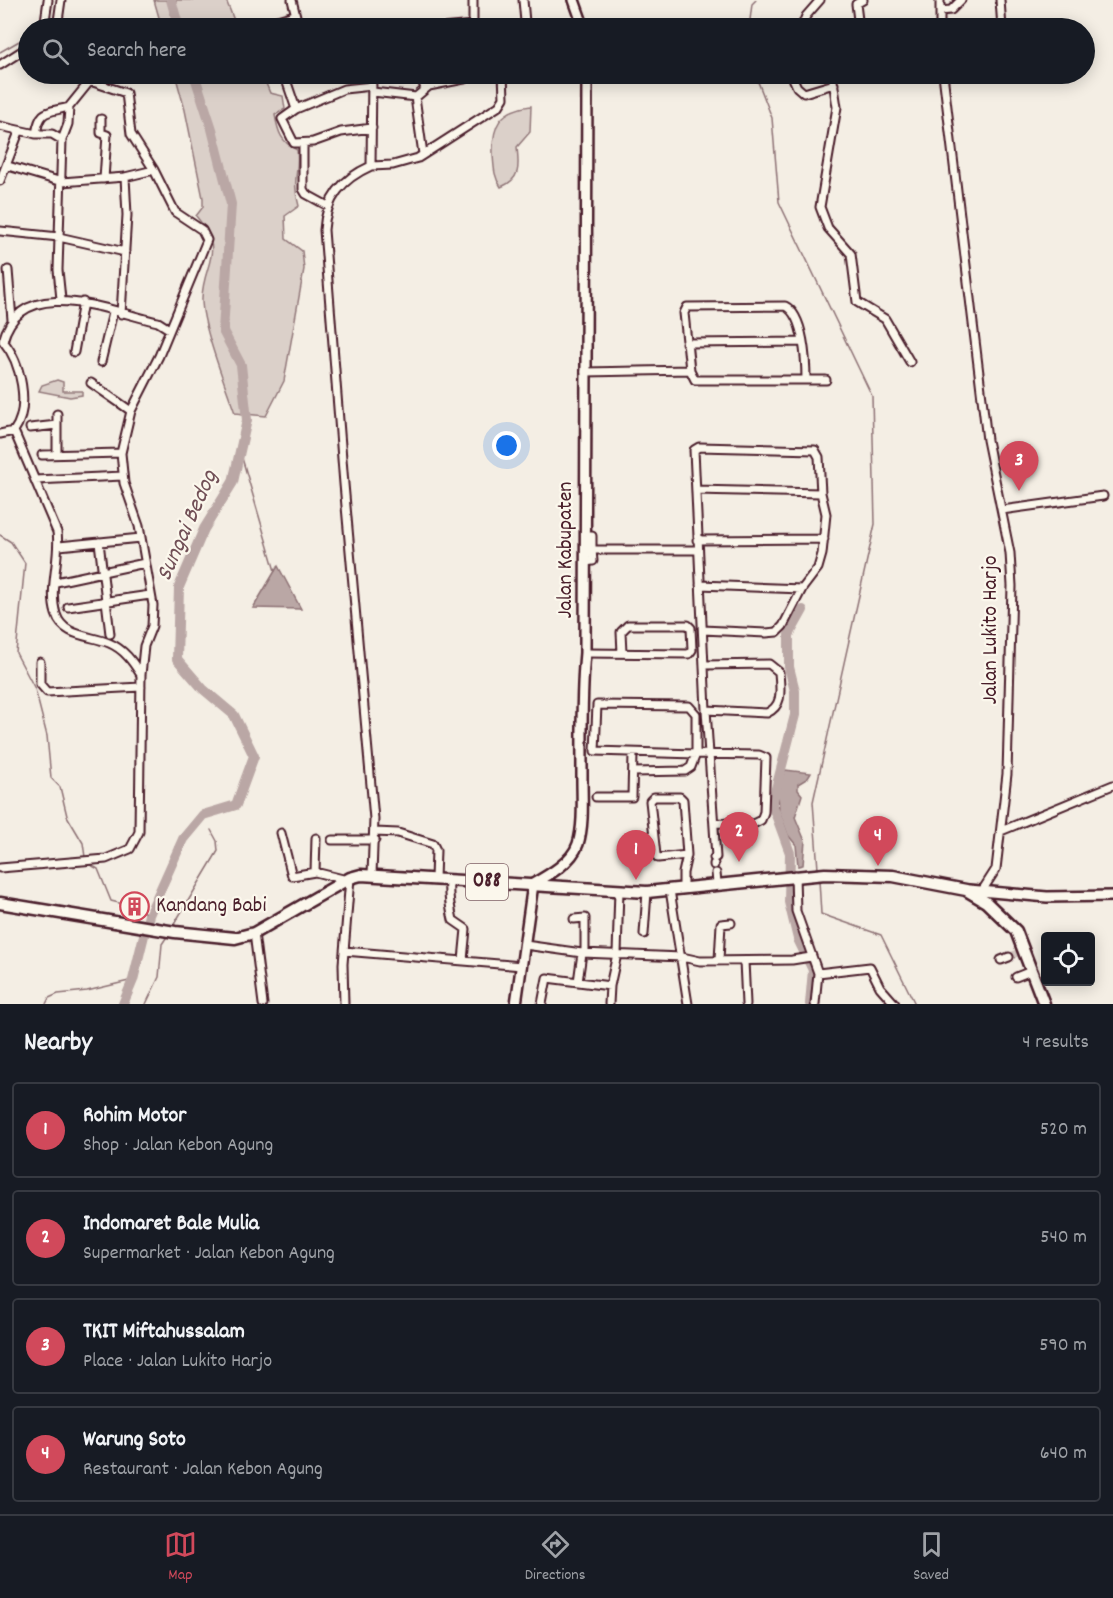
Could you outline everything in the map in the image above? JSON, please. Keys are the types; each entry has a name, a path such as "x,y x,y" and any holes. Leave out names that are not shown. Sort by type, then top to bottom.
{"main road":[{"path":"574,0 581,18"},
{"name":"Jalan Kabupaten","path":"533,884 562,865 578,844 582,798 581,690 585,653 587,84"},
{"name":"088","path":"0,903 175,932 235,938 254,933 348,879 372,875 647,892 683,887 715,869 795,875 893,876 966,890 979,895 1013,926 1044,1004"},
{"path":"516,1004 533,884"},
{"path":"979,895 1113,896"}],"street":[{"path":"45,18 48,0"},
{"path":"58,18 61,0"},
{"path":"292,0 295,18"},
{"path":"472,18 473,0"},
{"path":"523,0 525,18"},
{"path":"805,18 820,0"},
{"path":"858,18 856,4 863,0"},
{"path":"940,0 940,18"},
{"path":"940,11 951,10 960,0"},
{"path":"1000,0 1001,18"},
{"path":"284,18 294,15"},
{"path":"0,65 18,53"},
{"path":"61,299 58,270 62,140 68,124 69,108 84,84"},
{"path":"0,868 106,859 130,849 139,831 141,675 144,646 152,626 153,605 141,538 123,476 121,453 131,411 152,372 207,240 202,230 175,212 154,170 130,131 126,93 105,84"},
{"path":"287,84 296,109"},
{"path":"371,166 373,84"},
{"path":"423,84 425,89"},
{"path":"372,128 354,129 303,143 294,143 282,119 296,109 344,89 373,89 415,97 422,95 429,86 441,84"},
{"path":"372,875 375,836 324,250 325,220 328,206 344,182 371,166 403,163 423,154 499,106 504,98 503,84"},
{"path":"796,84 804,93 834,84 837,107 821,212 828,228 851,254 857,302 885,319 910,362"},
{"name":"Jalan Lukito Harjo","path":"944,84 987,440 1010,553 1013,633 1007,774 996,868 979,895"},
{"path":"415,97 423,154"},
{"path":"36,134 38,121 43,114 54,109 69,108"},
{"path":"101,119 101,133 106,135 104,179"},
{"path":"0,126 19,132 52,134 62,140"},
{"path":"0,181 8,166 19,132"},
{"path":"303,143 303,189 306,194 328,206"},
{"path":"8,166 62,182 125,177 154,170"},
{"path":"121,314 125,252 125,177"},
{"path":"0,231 59,237 125,252"},
{"path":"8,270 12,320"},
{"path":"0,434 15,431 20,423 23,399 14,359 1,340 3,328 25,310 61,299 82,302 112,312 158,322 169,329"},
{"path":"74,352 82,302"},
{"path":"806,380 803,342 793,313 785,306 687,307 684,314 686,344 690,370 695,381 826,380"},
{"path":"101,362 112,312"},
{"path":"686,344 803,342"},
{"path":"585,372 690,370"},
{"path":"92,383 131,411"},
{"path":"57,414 57,454"},
{"path":"30,428 57,425"},
{"path":"15,431 34,480 55,522 59,546 55,612 60,623 72,633 117,647 133,661 141,675"},
{"path":"703,630 777,632 818,567 826,514 821,493 819,457 811,448 696,448 694,459 698,550 715,869"},
{"path":"42,455 121,453"},
{"path":"34,480 123,476"},
{"path":"696,490 821,493"},
{"path":"1002,510 1103,496"},
{"path":"585,536 592,536 593,561 585,562"},
{"path":"59,546 141,538"},
{"path":"698,540 824,539"},
{"path":"99,542 110,634"},
{"path":"592,550 698,550"},
{"path":"56,582 145,564"},
{"path":"700,585 802,589"},
{"path":"68,607 150,595"},
{"path":"585,653 689,654 692,650 691,628 688,625 628,625 621,632 622,653"},
{"path":"40,662 40,684 47,692 141,687"},
{"path":"704,665 769,664 779,672 780,702 775,709 767,712 706,710"},
{"path":"633,772 685,771 691,767 696,754 696,714 693,708 689,706 597,705 596,752 633,754 696,754 759,755 766,758 768,763 764,812 761,820 753,824 714,823"},
{"path":"596,797 632,797 633,754"},
{"path":"1001,831 1113,785"},
{"path":"683,887 687,855 683,800 680,796 654,797 650,801 656,855 658,858 687,855"},
{"path":"280,833 292,876 315,872 348,879 344,1004"},
{"path":"332,840 398,833 433,844 436,850 435,879"},
{"path":"315,872 316,838"},
{"path":"795,875 795,904 818,973 815,1004"},
{"path":"449,880 448,893 452,899 453,920 466,929 463,960"},
{"path":"609,1004 610,986 617,954 620,890"},
{"path":"670,890 688,1004"},
{"path":"644,934 647,892"},
{"path":"574,919 585,918 584,953 578,982"},
{"path":"719,960 721,924 731,923"},
{"path":"254,933 262,1004"},
{"path":"525,945 584,953 682,957 700,961 811,957"},
{"path":"345,951 522,966"},
{"path":"1001,960 1011,956"},
{"path":"744,961 746,1004"},
{"path":"818,973 870,967 880,987 895,1004"},
{"path":"1016,977 1031,971"},
{"path":"542,1004 547,978 610,986"}],"shaded area":[{"path":"154,0 226,0 233,18 159,18"},
{"path":"178,84 266,84 270,93 283,96 285,109 275,115 281,136 287,144 297,150 296,189 299,206 285,216 286,239 302,251 304,269 284,381 266,416 235,413 205,323 203,286 212,248 205,228 196,216 203,207 203,198"},
{"path":"531,106 530,132 517,147 517,171 508,184 501,187 494,164 493,145 496,128 511,111"},
{"path":"57,380 63,382 63,391 82,391 82,395 70,397 39,391 42,385"},
{"path":"278,566 301,609 253,608 275,571"},
{"path":"785,770 811,773 808,778 798,784 798,790 802,795 795,817 805,841 803,865 798,866 796,845 788,835 779,811 778,792"}],"waterway":[{"name":"Sungai Bedog","path":"171,0 176,18"},
{"path":"750,18 752,4 756,0"},
{"path":"0,52 18,42"},
{"name":"Sungai Bedog","path":"123,1004 133,980 149,915 183,839 203,815 236,805 254,756 234,715 203,689 177,659 179,587 204,529 233,482 247,420 241,365 223,331 231,204 212,129 197,84"},
{"path":"759,84 772,118 779,202 872,396 875,524 813,802 818,869"},
{"path":"240,451 275,571"},
{"path":"0,535 11,542 25,563 16,653 35,689 47,736 51,778 60,787 67,816 83,843 85,857"},
{"path":"803,610 789,635 789,667 795,691 795,715 772,804 790,853 789,902 798,939 813,970 810,1004"},
{"path":"173,926 218,851 217,841 211,830"},
{"path":"89,864 98,869 111,901 135,907 149,915"},
{"path":"819,880 821,914 881,935 915,1004"},
{"path":"146,1004 159,977 162,944 168,935"},
{"path":"46,1004 49,998 58,994 87,991 133,980"}],"tunnel":[{"path":"1013,955 1022,951"}],"place":[{"name":"TKIT Miftahussalam","path":"1019,491"},
{"name":"Indomaret Bale Mulia","path":"739,862"},
{"name":"Warung Soto","path":"878,866"},
{"name":"Rohim Motor","path":"636,880"},
{"name":"Kandang Babi","path":"135,906"}]}
